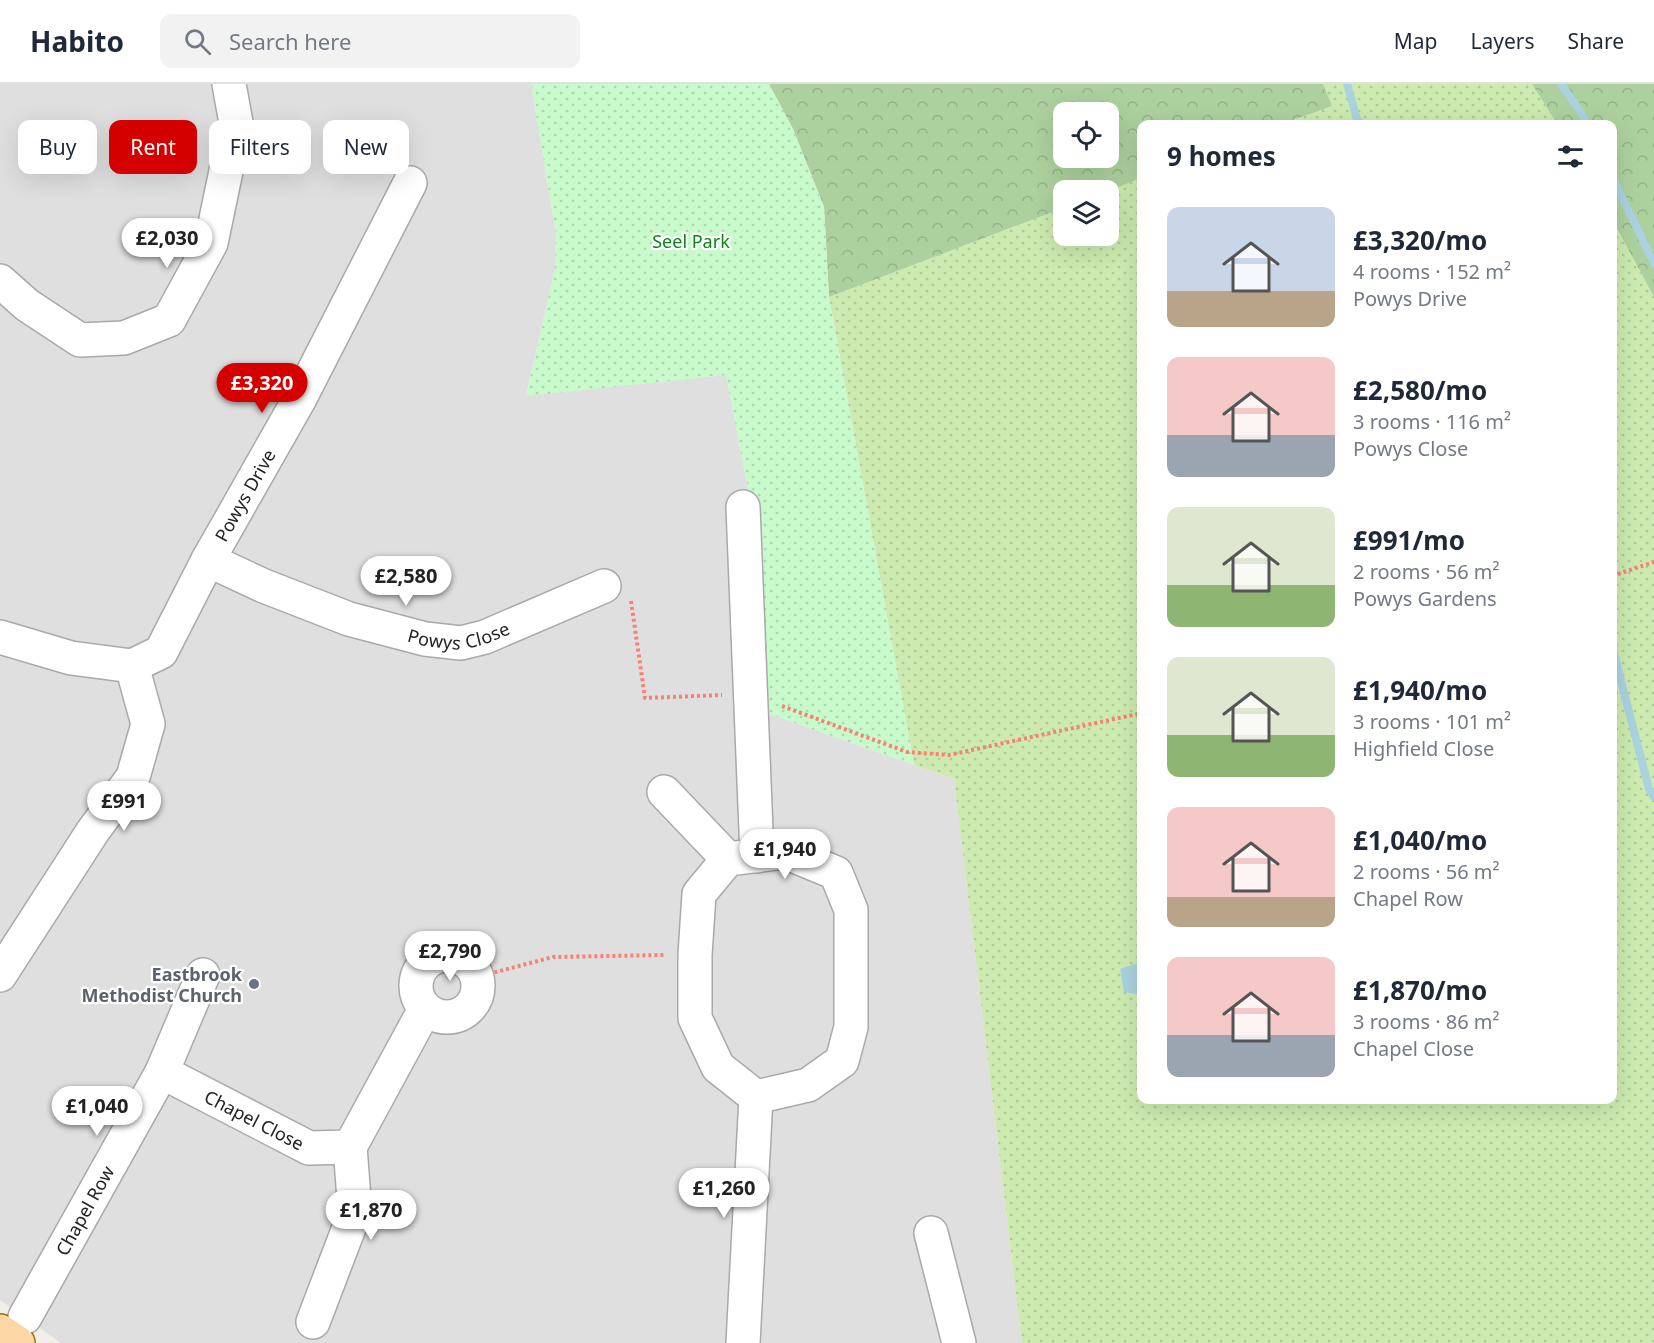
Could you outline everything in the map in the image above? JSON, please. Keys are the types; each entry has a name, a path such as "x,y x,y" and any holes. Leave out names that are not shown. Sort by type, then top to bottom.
{"street":[{"path":"0,281 27,305 80,340 124,338 169,320 211,243 236,123 229,84"},
{"name":"Powys Drive","path":"132,666 161,652 208,560 300,398 410,183"},
{"path":"742,857 743,507"},
{"name":"Powys Close","path":"208,560 264,586 349,619 425,639 461,643 485,637 604,586"},
{"path":"0,637 71,658 132,666 148,724 133,777 93,831 0,975"},
{"path":"664,792 742,857"},
{"path":"785,852 836,873 851,910 851,1027 842,1061 808,1085 756,1097 718,1067 695,1018 695,955 699,894 742,857 785,852"},
{"path":"448,955 459,957 472,967 477,977 478,990 468,1009 451,1017 440,1017 425,1009 419,1000 416,979 426,962 448,955"},
{"name":"Chapel Row","path":"14,1330 162,1072 203,975"},
{"path":"313,1322 355,1212 350,1147 425,1009"},
{"name":"Chapel Close","path":"162,1072 309,1148 350,1147"},
{"path":"743,1343 756,1097"},
{"path":"931,1233 959,1343"}],"path":[{"path":"1617,574 1654,562"},
{"path":"949,755 1137,714"},
{"path":"477,977 553,957 695,955"}],"shaded area":[{"path":"0,84 531,84 556,234 555,269 526,395 726,375 761,555 761,711 954,779 1022,1343 61,1343 0,1300"}],"green space":[{"name":"Seel Park","path":"531,84 769,84 793,129 824,207 829,297 914,765 761,711 761,555 726,375 526,396 555,269 556,234"},
{"path":"769,84 1323,84 1332,106 1293,120 1137,120 1137,180 1119,187 1119,180 1053,180 1053,212 829,297 824,207 793,129"},
{"path":"1323,84 1532,84 1554,120 1293,120 1331,106"},
{"path":"1532,84 1654,84 1654,297 1617,228 1617,120 1554,120"},
{"path":"1137,180 1137,1104 1617,1104 1617,228 1654,297 1654,1343 1022,1343 954,779 914,765 829,297 1053,212 1053,246 1119,246 1119,187"}],"water":[{"path":"1137,963 1137,994 1124,992 1120,969"}],"waterway":[{"path":"1347,84 1358,120"},
{"path":"1561,84 1585,120"},
{"path":"1617,187 1654,263"},
{"path":"1617,665 1649,789 1654,797"}],"place":[{"name":"Eastbrook Methodist Church","path":"254,984"}]}
